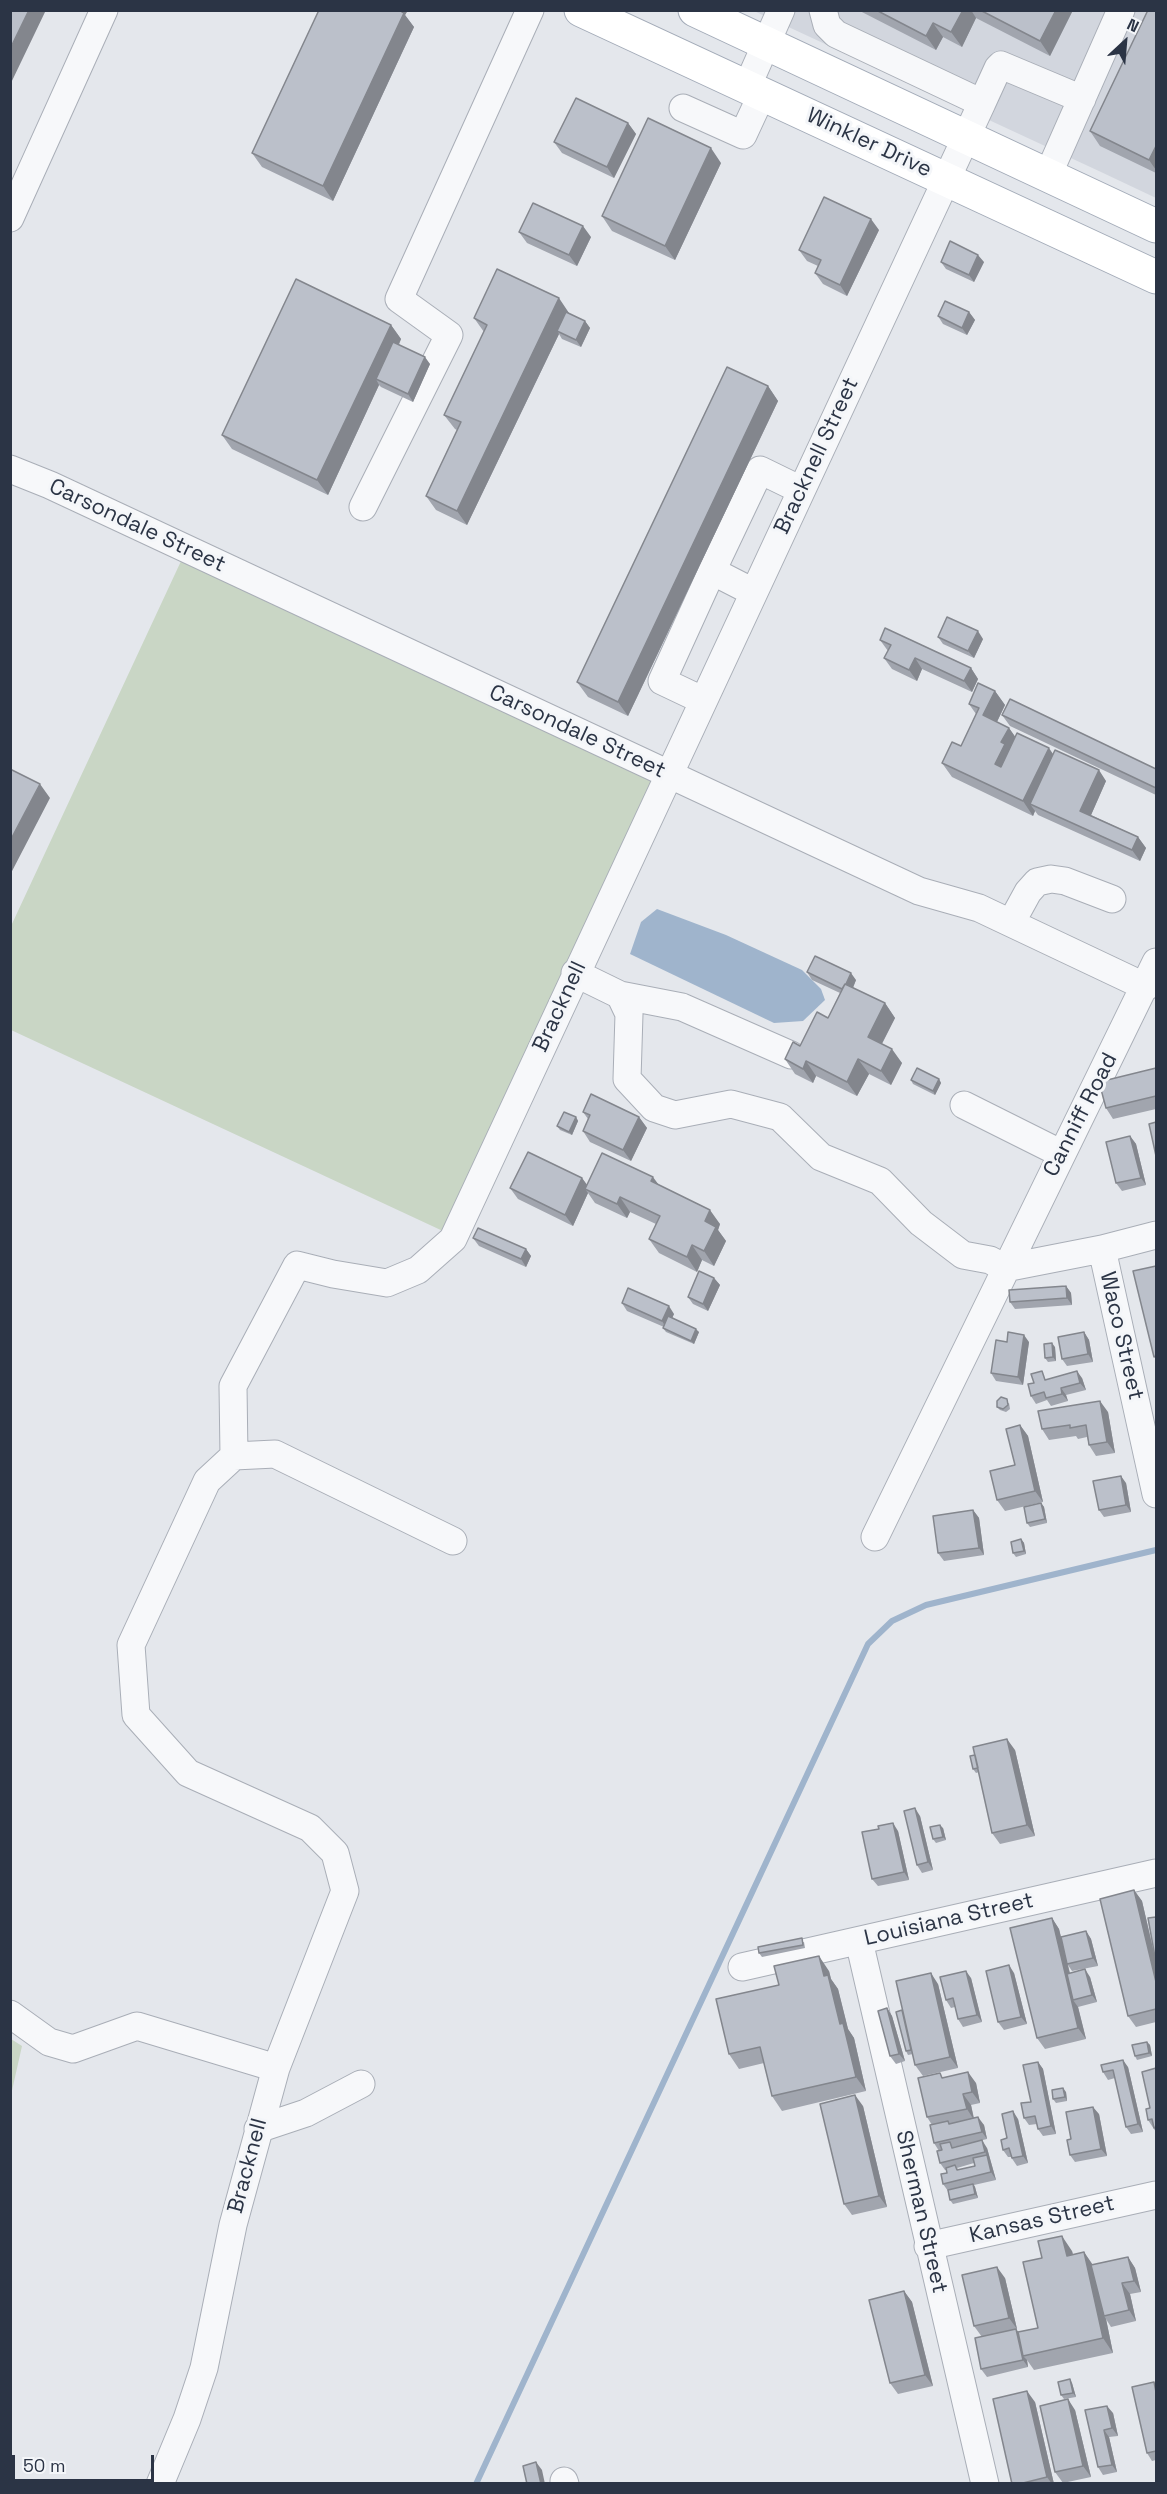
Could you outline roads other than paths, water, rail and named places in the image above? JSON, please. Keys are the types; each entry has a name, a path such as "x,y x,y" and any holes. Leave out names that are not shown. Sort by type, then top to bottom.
{"main road":[{"name":"Winkler Drive","path":"580,10 1156,277"},
{"name":"Winkler Drive","path":"695,10 1156,226"}],"street":[{"path":"10,218 104,10"},
{"path":"363,507 449,335 399,298 530,10"},
{"path":"683,108 743,135 766,43 781,10"},
{"path":"823,10 827,24 836,34 982,103"},
{"path":"1048,175 1121,10"},
{"name":"Bracknell Street","path":"667,775 998,68 1001,64 1082,99"},
{"name":"Carsondale Street","path":"10,469 50,485 919,891 979,908 1146,987"},
{"path":"702,700 662,681 712,571 760,470 801,490"},
{"path":"712,571 753,591"},
{"name":"Bracknell","path":"160,2484 187,2419 204,2368 232,2225 276,2068 345,1891 335,1853 310,1828 188,1773 136,1715 131,1645 207,1481 234,1456 233,1386 297,1265 333,1274 387,1282 418,1270 453,1239 667,775"},
{"path":"1011,923 1028,892 1037,882 1051,879 1065,881 1112,899"},
{"name":"Canniff Road","path":"874,1537 1005,1268 1146,987 1156,962"},
{"path":"575,973 620,995 682,1007 791,1055"},
{"path":"620,995 629,1014 627,1079 654,1108 675,1115 731,1104 780,1117 821,1157 880,1181 921,1223 963,1255 990,1260 1005,1268 1102,1249 1156,1235"},
{"path":"964,1106 1062,1154"},
{"name":"Waco Street","path":"1102,1249 1156,1494"},
{"path":"234,1456 275,1454 453,1541"},
{"name":"Louisiana Street","path":"742,1967 1156,1873"},
{"name":"Sherman Street","path":"859,1941 985,2484"},
{"path":"10,2014 49,2042 73,2049 137,2026 276,2068"},
{"path":"258,2129 306,2113 361,2084"},
{"name":"Kansas Street","path":"928,2246 1156,2195"}],"water":[{"path":"657,909 726,935 802,970 821,989 825,1000 803,1021 774,1023 630,954 641,922"}],"waterway":[{"path":"476,2484 868,1644 892,1621 926,1605 1156,1550"}]}
